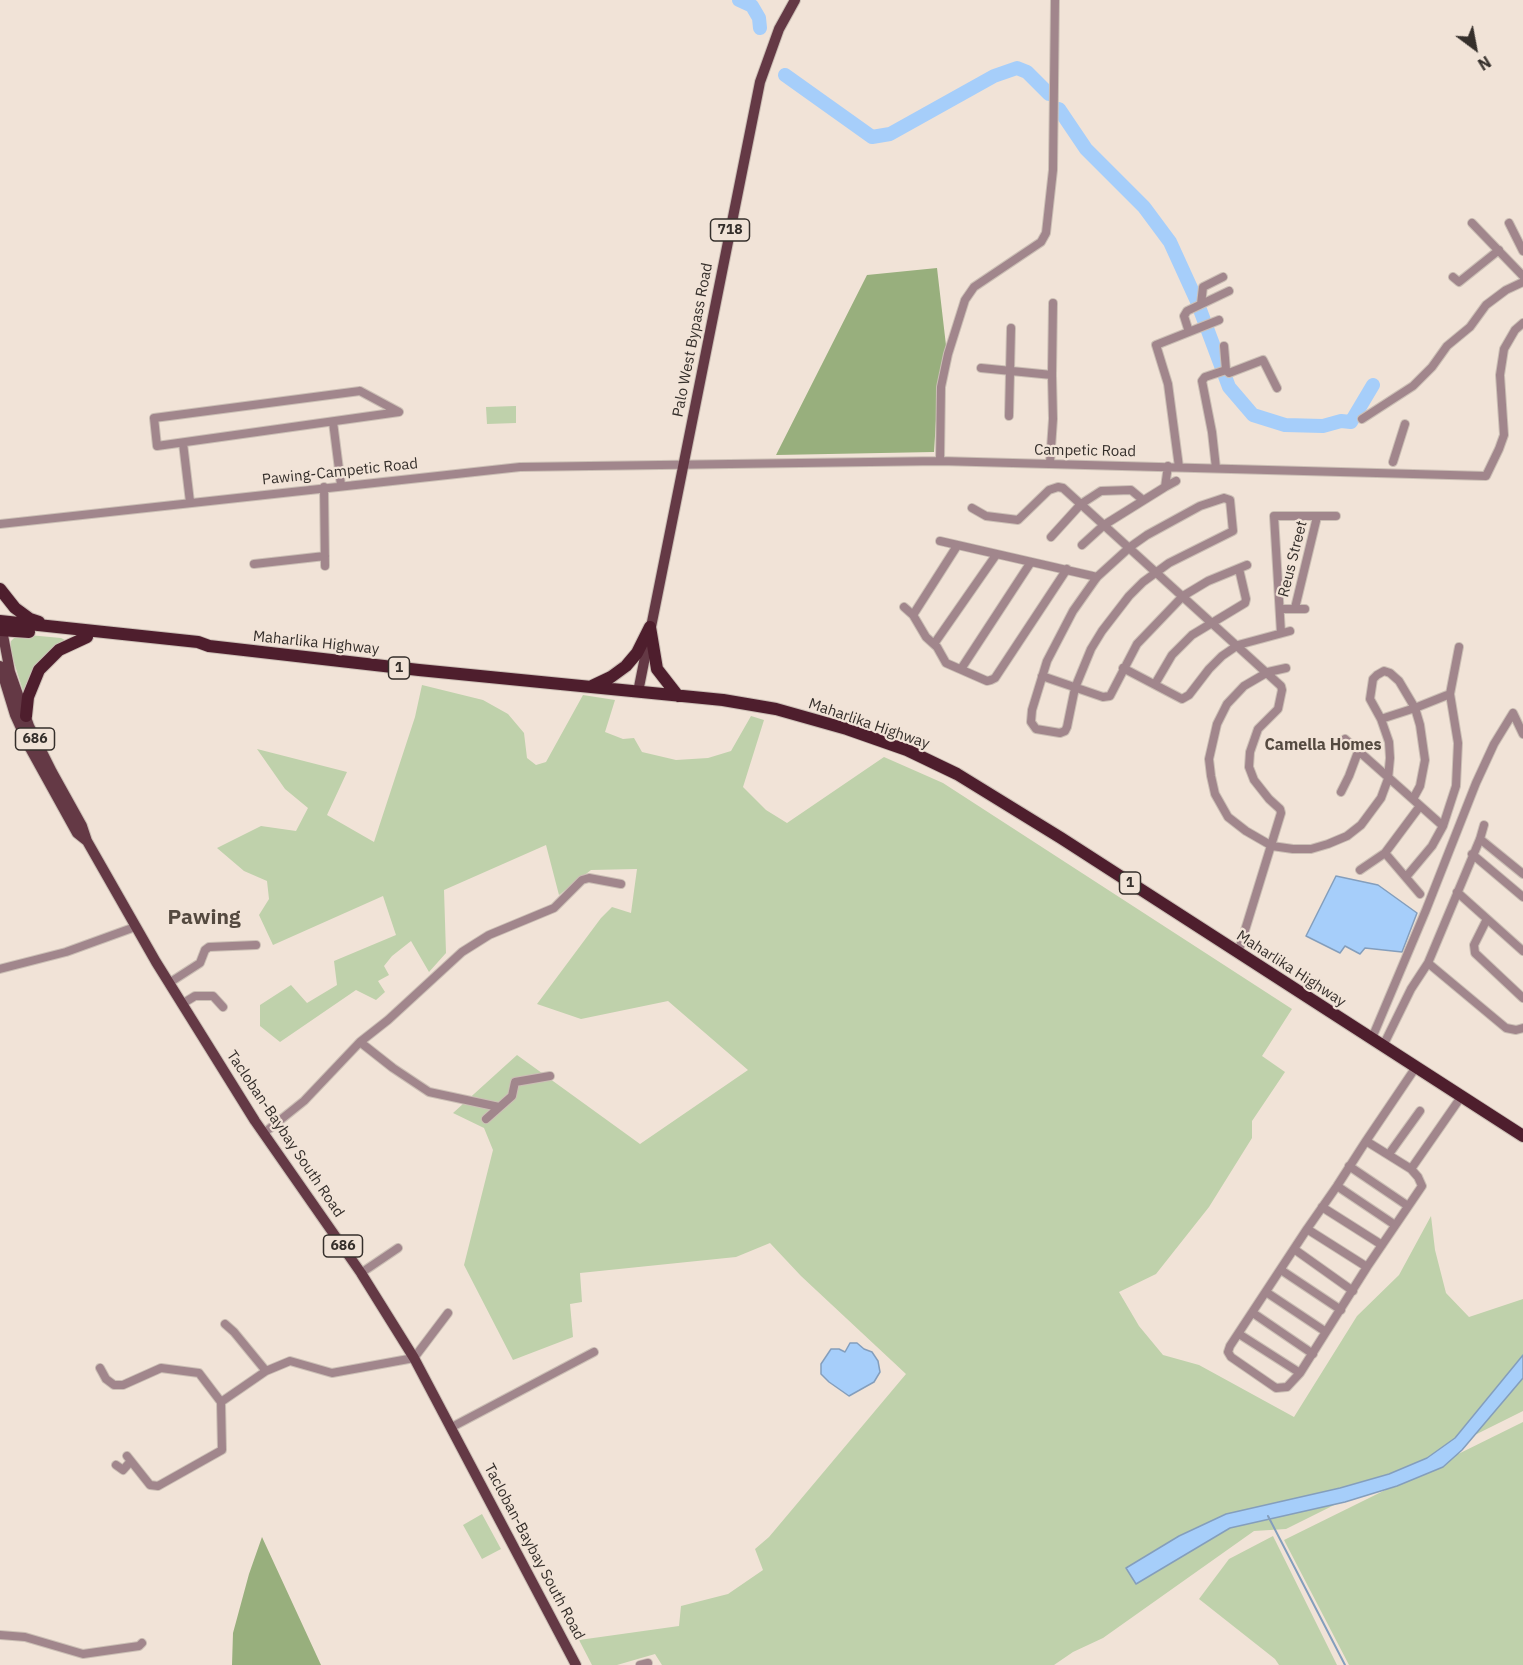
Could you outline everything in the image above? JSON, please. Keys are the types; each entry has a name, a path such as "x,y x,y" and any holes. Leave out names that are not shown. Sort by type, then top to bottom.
{"highway":[{"name":"1","path":"0,589 20,612 30,619 51,627"},
{"name":"Maharlika Highway","path":"1,626 51,627 198,642 209,646 723,700 776,709 847,729 908,750 957,774 1061,838 1523,1136"},
{"name":"Maharlika Highway","path":"1,626 197,648 209,646"},
{"path":"589,687 611,677 626,666 637,653 650,627"},
{"path":"650,627 657,669 678,696"},
{"name":"686","path":"26,716 28,697 39,670 59,650 87,637"}],"main road":[{"name":"Palo West Bypass Road","path":"638,692 760,82 779,29 795,0"},
{"name":"Tacloban-Baybay South Road","path":"1,626 10,672 36,742 82,826 87,841 135,927 264,1134 361,1273 414,1358 576,1665"},
{"name":"Tacloban-Baybay South Road","path":"0,666 15,715 30,748 77,833 87,841"}],"street":[{"path":"940,461 943,378 954,332 965,300 974,287 1041,242 1046,233 1053,170 1055,0"},
{"path":"1472,223 1523,276"},
{"path":"1509,223 1523,252 1516,267"},
{"path":"1453,278 1456,282 1460,281 1499,250"},
{"path":"1199,305 1203,287 1223,277"},
{"path":"1362,419 1413,386 1432,367 1447,346 1470,327 1486,304 1506,290 1523,282"},
{"path":"1189,332 1185,314 1229,291"},
{"path":"1050,463 1053,419 1053,303"},
{"path":"1179,467 1168,384 1156,345 1219,320"},
{"name":"Campetic Road","path":"683,466 940,461 1216,468 1391,467 1486,476 1504,435 1500,375 1504,349 1515,330 1523,322"},
{"path":"1009,416 1011,328"},
{"path":"1224,346 1224,371"},
{"path":"1216,468 1202,381 1205,377 1224,371 1229,373 1263,360 1277,388"},
{"path":"981,368 1052,375"},
{"path":"360,391 399,412 333,422 157,446 154,418 360,391"},
{"path":"333,422 341,485"},
{"path":"1391,467 1405,424"},
{"path":"183,443 190,502"},
{"name":"Pawing-Campetic Road","path":"0,524 520,467 683,466"},
{"path":"1165,487 1168,466"},
{"path":"1082,545 1104,525 1176,482"},
{"path":"324,487 325,566"},
{"path":"972,507 986,516 1018,520 1049,490 1063,488 1279,682 1282,690 1278,709 1258,729 1249,760 1251,774 1258,787 1281,811 1238,953"},
{"path":"1051,537 1081,504 1101,491 1124,489 1136,492 1143,500"},
{"path":"1224,498 1230,500 1233,531 1180,557 1156,572 1129,596 1102,631 1091,649 1075,688 1065,731 1036,729 1031,722 1032,710 1047,661 1062,629 1097,577 1130,547 1200,506 1224,498"},
{"path":"1281,633 1273,518 1276,514 1336,516"},
{"name":"Reus Street","path":"1295,608 1317,517"},
{"path":"940,541 1097,577"},
{"path":"913,615 957,546"},
{"path":"934,644 996,555"},
{"path":"254,564 325,556"},
{"path":"961,669 1031,562"},
{"path":"1042,676 1103,698 1110,696 1137,644 1183,596 1208,581 1243,567 1245,603 1192,635 1172,655 1155,684"},
{"path":"904,607 913,615 946,663 987,681 995,678 1068,569"},
{"path":"1280,609 1305,609"},
{"path":"1123,668 1182,699 1186,698 1222,656 1238,645 1290,630"},
{"path":"1406,877 1432,846 1451,808 1459,757 1457,729 1450,694 1459,647"},
{"path":"1286,668 1268,672 1244,686 1227,704 1217,724 1209,759 1211,776 1219,803 1228,817 1272,846 1311,849 1347,836 1371,814 1381,798 1388,779 1389,742 1381,719 1370,699 1373,679 1384,671 1390,673 1399,681 1414,708 1420,725 1425,760 1416,802 1385,853 1360,870"},
{"path":"1381,719 1450,694"},
{"path":"1372,1038 1476,783 1494,744 1513,713 1523,734"},
{"path":"1345,739 1443,826"},
{"path":"1341,792 1358,752"},
{"path":"1383,1046 1428,963 1484,825"},
{"path":"1480,839 1523,874"},
{"path":"1385,853 1420,894"},
{"path":"1472,854 1523,897"},
{"path":"264,1134 304,1101 360,1042 388,1020 462,952 489,935 554,908 582,880 589,878 621,884"},
{"path":"1457,892 1523,951"},
{"path":"1487,919 1474,945 1475,952 1523,998"},
{"path":"0,969 66,952 135,927"},
{"path":"169,983 200,963 205,950 209,947 256,945"},
{"path":"1428,963 1506,1028 1516,1030 1523,1028"},
{"path":"182,1004 195,996 213,996 223,1007"},
{"path":"360,1042 429,1092 499,1107"},
{"path":"1366,1141 1411,1169 1422,1186 1367,1267 1300,1373 1287,1387 1276,1388 1229,1355 1230,1346 1349,1166 1416,1067"},
{"path":"486,1119 512,1095 514,1082 550,1076"},
{"path":"1411,1169 1461,1097"},
{"path":"1389,1154 1420,1111"},
{"path":"1349,1166 1408,1206"},
{"path":"1337,1186 1395,1225"},
{"path":"1322,1207 1382,1245"},
{"path":"1307,1229 1367,1267"},
{"path":"361,1273 398,1248"},
{"path":"1294,1249 1353,1291"},
{"path":"1281,1270 1341,1310"},
{"path":"1266,1292 1326,1332"},
{"path":"221,1402 266,1371 290,1361 332,1373 414,1358 448,1313"},
{"path":"1253,1313 1312,1354"},
{"path":"225,1324 266,1371"},
{"path":"1239,1334 1300,1373"},
{"path":"452,1427 594,1352"},
{"path":"100,1368 106,1379 114,1385 123,1385 161,1368 199,1373 221,1402 222,1450 154,1486 147,1482 129,1459 123,1470 116,1465"},
{"path":"0,1635 25,1637 83,1654 139,1646 142,1643"}],"green space":[{"path":"937,268 947,354 938,388 934,452 776,455 867,275"},
{"path":"516,406 516,423 487,424 486,407"},
{"path":"18,634 65,640 54,649 24,694 11,653 11,641"},
{"path":"422,685 483,700 508,714 524,733 527,758 536,765 546,762 583,695 615,700 605,732 623,739 634,738 642,752 676,760 708,758 731,751 751,716 764,720 743,787 766,810 787,823 884,757 943,783 1292,1009 1262,1056 1285,1072 1252,1121 1252,1138 1209,1207 1156,1274 1119,1292 1139,1326 1163,1355 1199,1365 1294,1417 1357,1316 1399,1275 1431,1216 1435,1250 1446,1293 1469,1317 1523,1299 1523,1411 1286,1529 1254,1531 1103,1638 1073,1652 1054,1665 662,1665 655,1654 617,1665 592,1665 579,1640 679,1626 681,1606 728,1594 763,1570 755,1549 769,1537 906,1374 801,1276 770,1243 736,1257 580,1273 582,1302 570,1304 573,1337 513,1360 464,1265 493,1150 484,1128 453,1113 517,1055 640,1144 748,1070 668,1001 581,1019 537,1004 601,918 612,907 631,913 637,869 591,870 559,895 546,845 444,890 446,953 429,972 411,941 392,956 384,966 389,975 378,981 385,992 376,1000 356,990 280,1042 260,1026 260,1005 291,985 307,1003 337,985 334,961 396,935 383,896 273,945 259,915 269,899 267,881 244,871 217,848 261,826 296,831 308,808 285,789 257,749 347,772 327,815 374,842 415,717"},
{"path":"1523,1422 1523,1665 1349,1665 1284,1540"},
{"path":"482,1514 501,1549 482,1559 463,1525"},
{"path":"1273,1536 1337,1665 1279,1665 1275,1659 1199,1599 1229,1559"},
{"path":"262,1537 321,1665 232,1665 233,1633"}],"water":[{"path":"1336,876 1378,885 1417,913 1402,952 1365,948 1360,954 1345,946 1340,953 1306,936"},
{"path":"850,1343 857,1343 872,1352 878,1361 880,1372 874,1382 849,1396 821,1374 821,1364 831,1349 845,1352"},
{"path":"1523,1355 1523,1378 1462,1450 1443,1467 1397,1486 1345,1502 1230,1528 1136,1584 1126,1568 1179,1536 1226,1514 1340,1488 1389,1474 1427,1458 1455,1438"}],"waterway":[{"path":"739,0 752,6 759,18 760,28"},
{"path":"785,75 872,137 890,134 994,76 1017,68 1027,72 1049,94"},
{"path":"1059,109 1086,149 1144,207 1170,242 1196,299 1229,387 1253,415 1285,425 1323,426 1341,421 1351,422 1373,385"},
{"path":"1268,1516 1345,1665"}],"district":[{"name":"Camella Homes","path":"1323,745"},
{"name":"Pawing","path":"204,918"}]}
